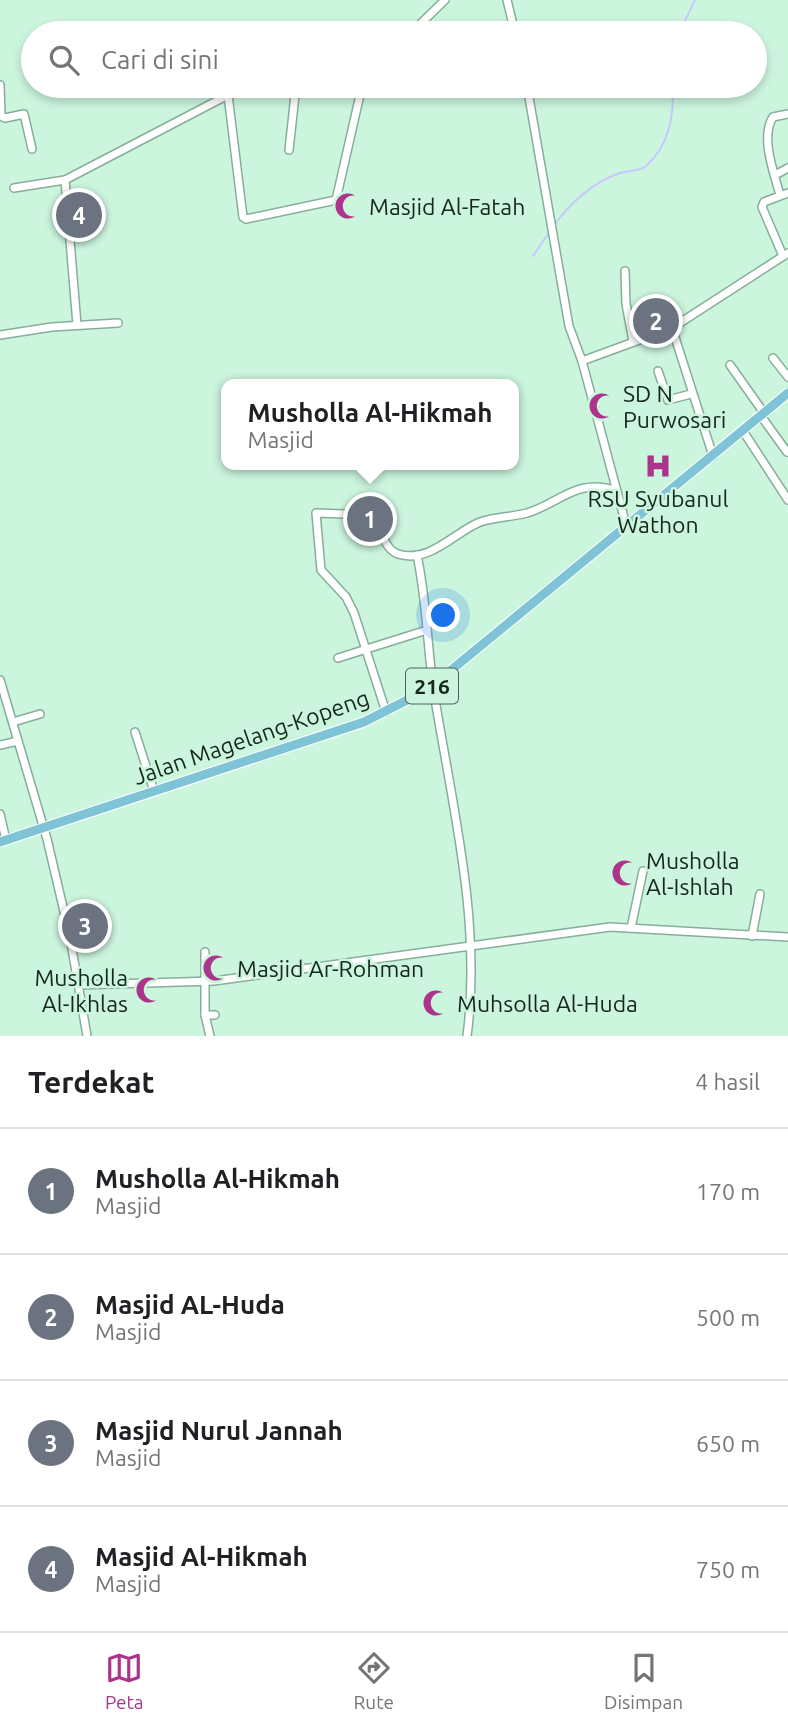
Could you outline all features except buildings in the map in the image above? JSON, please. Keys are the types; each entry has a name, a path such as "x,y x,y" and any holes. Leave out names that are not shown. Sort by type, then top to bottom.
{"main road":[{"name":"Jalan Magelang-Kopeng","path":"3,841 364,722 433,686 787,395"}],"street":[{"path":"423,21 445,0"},
{"path":"506,0 512,21"},
{"path":"0,85 1,116 5,118 24,114 32,149"},
{"path":"15,188 65,180 222,98"},
{"path":"228,98 245,219 337,200 359,98"},
{"path":"289,150 295,98"},
{"path":"529,98 569,326 582,361 626,525"},
{"path":"582,361 670,329 786,254 762,207 764,202 784,194 775,175 770,152 770,122 773,117 788,114"},
{"path":"775,175 788,168"},
{"path":"65,180 77,325"},
{"path":"625,271 626,304 633,341"},
{"path":"659,304 713,456"},
{"path":"0,335 77,325 118,323"},
{"path":"773,358 788,377"},
{"path":"730,365 787,452"},
{"path":"659,371 668,400 691,394"},
{"path":"743,431 788,500"},
{"path":"386,712 346,597 321,570 316,513 373,514 389,547 397,554 417,555 448,543 481,522 531,511 561,495 596,486 617,491"},
{"path":"417,555 433,686 458,832 470,945 467,1036"},
{"path":"338,658 427,630"},
{"path":"0,680 70,937 87,1036"},
{"path":"13,722 40,714"},
{"path":"135,732 154,791"},
{"path":"0,745 18,741"},
{"path":"0,814 3,841"},
{"path":"631,928 643,872"},
{"path":"752,936 760,894"},
{"path":"78,985 205,981 573,930 631,928 788,937"},
{"path":"205,952 205,1014 210,1036"},
{"path":"205,1014 215,1015"}],"waterway":[{"path":"685,21 695,0"},
{"path":"553,227 566,210 591,188 620,173 643,168 654,158 669,129 672,98"},
{"path":"533,256 550,231"}],"place":[{"name":"Masjid Al-Fatah","path":"348,206"},
{"name":"Masjid Al-Hikmah","path":"79,215"},
{"name":"Masjid AL-Huda","path":"656,321"},
{"name":"SD N Purwosari","path":"602,406"},
{"name":"RSU Syubanul Wathon","path":"658,466"},
{"name":"Musholla Al-Hikmah","path":"370,519"},
{"name":"Musholla Al-Ishlah","path":"625,873"},
{"name":"Masjid Nurul Jannah","path":"85,926"},
{"name":"Masjid Ar-Rohman","path":"216,968"},
{"name":"Musholla Al-Ikhlas","path":"149,990"},
{"name":"Muhsolla Al-Huda","path":"436,1003"}]}
